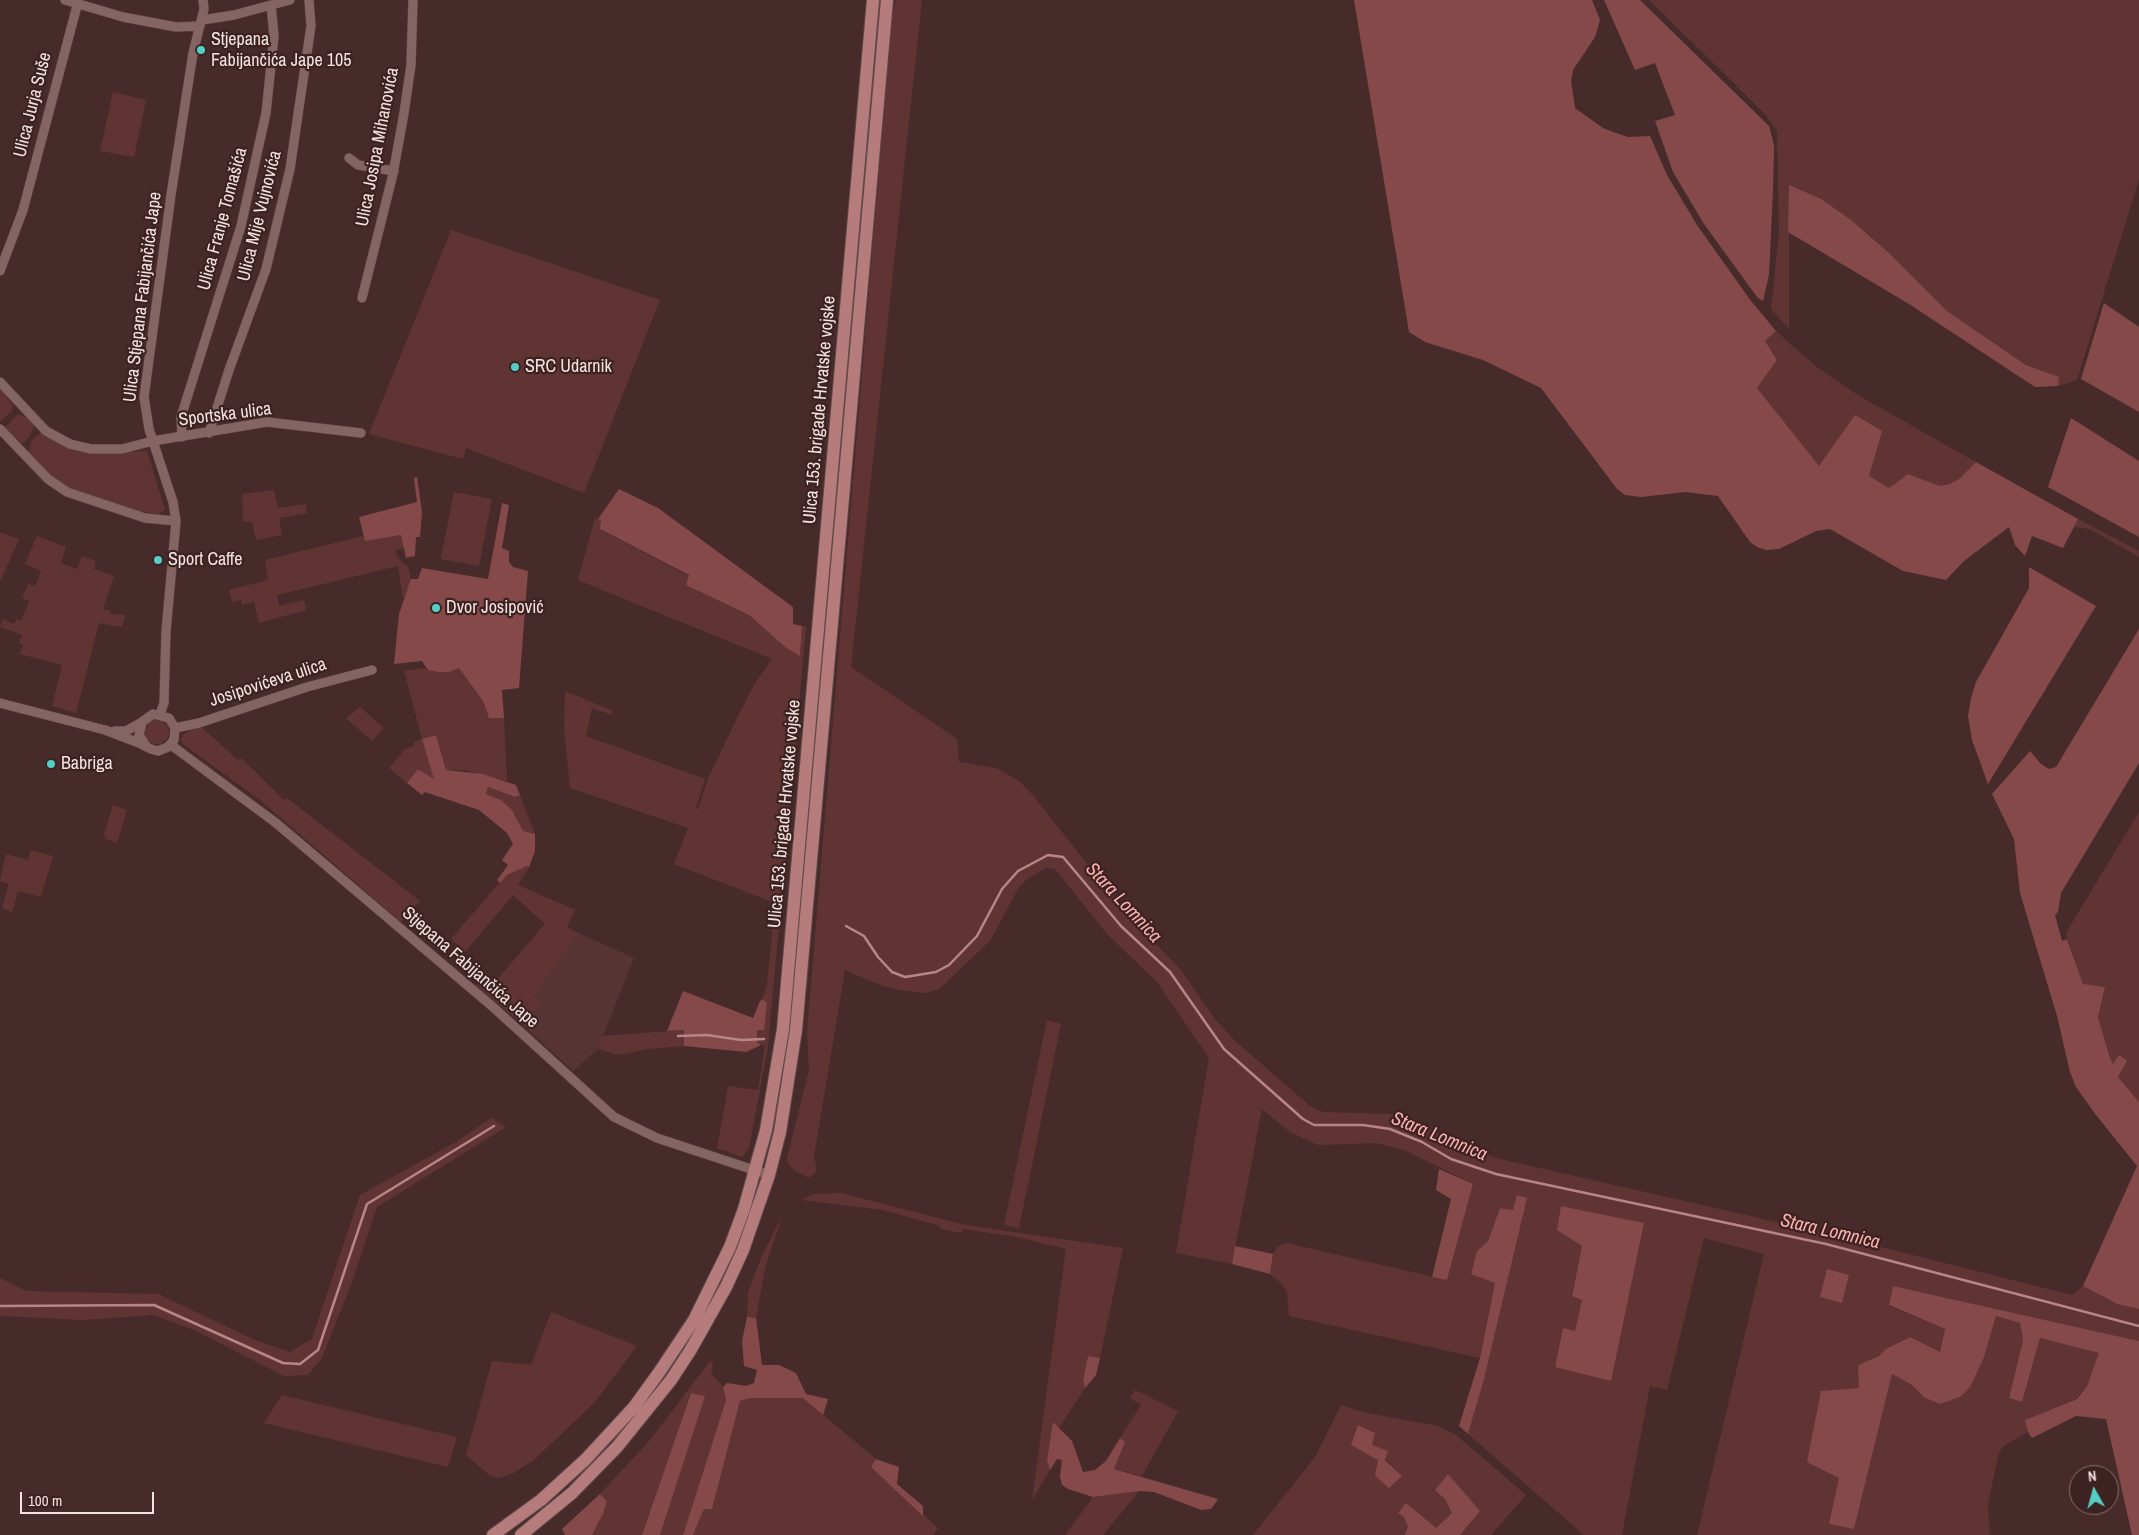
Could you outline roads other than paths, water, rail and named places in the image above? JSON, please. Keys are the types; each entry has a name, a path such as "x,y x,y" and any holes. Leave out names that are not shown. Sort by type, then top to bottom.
{"main road":[{"name":"Ulica 153. brigade Hrvatske vojske","path":"492,1535 540,1500 585,1460 634,1406 660,1371 694,1320 713,1283 744,1209 756,1172 775,1086 783,1029 873,0"},
{"name":"Ulica 153. brigade Hrvatske vojske","path":"521,1535 551,1511 596,1469 638,1422 671,1380 705,1327 744,1250 770,1175 789,1087 796,1030 887,0"}],"street":[{"path":"65,0 78,2 123,17 176,26 201,23 290,0"},
{"name":"Ulica Stjepana Fabijančića Jape","path":"160,714 164,703 166,631 176,521 145,414 145,388 173,185 193,53 201,23 203,0"},
{"name":"Ulica Mije Vujnovića","path":"209,433 229,370 266,269 290,169 311,26 309,0"},
{"name":"Ulica Josipa Mihanovića","path":"362,298 394,171 411,65 413,0"},
{"name":"Ulica Jurja Suše","path":"0,271 23,210 78,2"},
{"name":"Ulica Franje Tomašića","path":"182,437 182,417 241,226 266,113 274,36 271,5"},
{"path":"349,158 358,165 394,171"},
{"name":"Sportska ulica","path":"0,382 40,426 70,444 82,448 109,450 267,422 360,432"},
{"path":"0,430 48,479 67,492 145,518 176,521"},
{"name":"Josipovićeva ulica","path":"175,728 198,723 307,686 372,670"},
{"path":"0,702 105,730 158,751 171,745 174,740 175,728 169,718 160,714 148,717 126,731 105,730"},
{"path":"142,722 139,735 146,746"},
{"name":"Stjepana Fabijančića Jape","path":"171,745 276,823 493,1007 614,1117 657,1138 756,1172 770,1175"}],"waterway":[{"name":"Stara Lomnica","path":"846,926 864,936 878,957 892,972 905,977 936,972 949,965 977,936 1002,889 1018,871 1048,855 1063,857 1121,926 1170,972 1224,1049 1303,1119 1314,1125 1363,1125 1390,1129 1422,1142 1451,1159 1496,1174 1826,1244 2139,1326"},
{"path":"678,1036 707,1035 741,1040 764,1039"},
{"path":"0,1306 154,1305 283,1363 300,1364 318,1350 367,1204 494,1126"}],"place":[{"name":"Stjepana Fabijančića Jape 105","path":"201,50"},
{"name":"SRC Udarnik","path":"515,367"},
{"name":"Sport Caffe","path":"158,560"},
{"name":"Dvor Josipović","path":"436,608"},
{"name":"Babriga","path":"51,764"}]}
